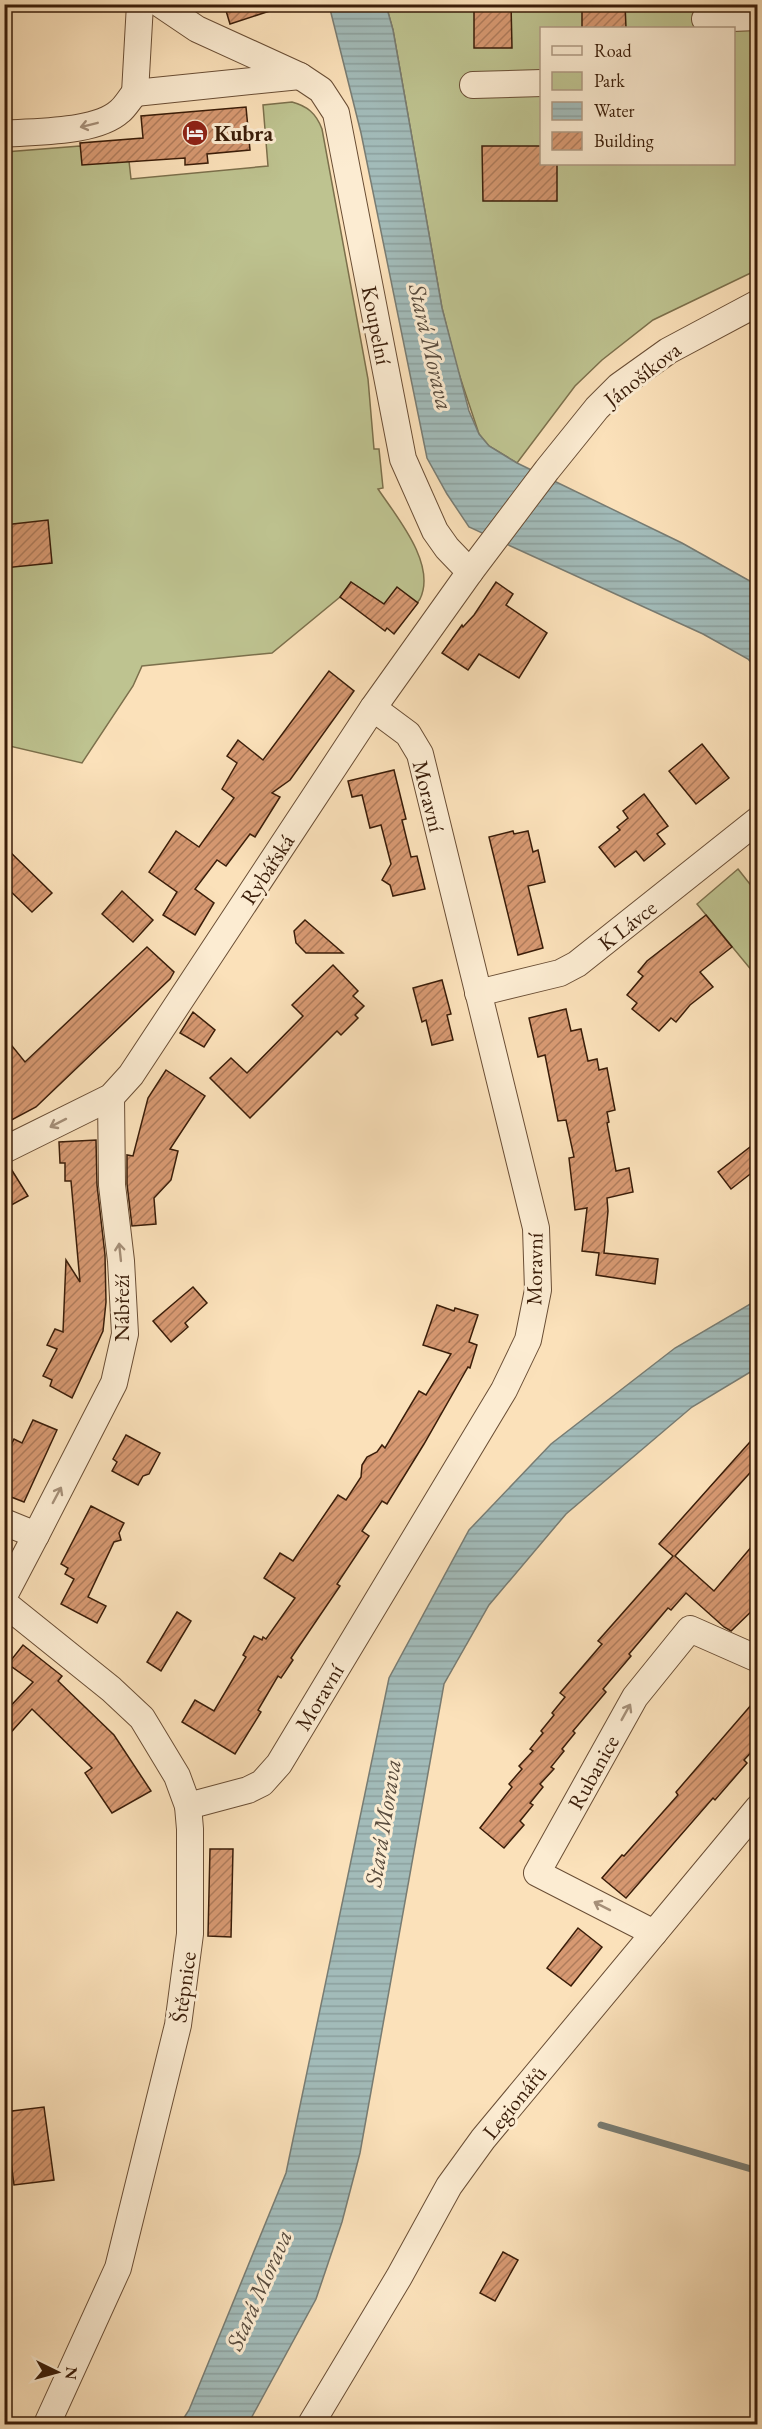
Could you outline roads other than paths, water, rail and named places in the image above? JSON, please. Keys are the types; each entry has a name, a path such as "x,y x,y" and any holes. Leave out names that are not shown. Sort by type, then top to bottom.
{"street":[{"path":"4,134 85,127 108,119 120,111 135,93 140,4"},
{"name":"Koupelní","path":"160,4 196,29 300,76 321,90 336,112 403,459 435,531 447,548 470,572"},
{"path":"705,17 758,17"},
{"path":"135,93 300,76"},
{"path":"473,85 540,83"},
{"name":"Jánošíkova","path":"490,544 597,408 619,386 668,351 758,303"},
{"name":"Rybářská","path":"4,1150 111,1096 131,1075 373,708 490,544"},
{"name":"Moravní","path":"188,1806 248,1790 262,1783 279,1764 504,1390 528,1340 538,1290 536,1228 420,754 408,734 373,708"},
{"name":"K Lávce","path":"478,993 560,973 577,964 758,820"},
{"name":"Nábřeží","path":"4,1596 114,1383 125,1334 121,1261 112,1185 111,1096"},
{"path":"4,1522 36,1535"},
{"name":"Štěpnice","path":"4,1603 111,1689 142,1718 177,1776 188,1806 190,1829 190,1934 178,2025 118,2268 46,2424"},
{"name":"Rubanice","path":"654,1933 537,1873 635,1697 690,1629 758,1659"},
{"name":"Legionářů","path":"310,2424 399,2277 449,2186 483,2139 758,1808"}],"water":[{"name":"Stará Morava","path":"329,5 386,5 393,30 442,308 469,411 479,434 489,446 517,463 682,543 757,585 757,669 748,659 703,634 469,527 447,494 427,458 361,133"},
{"name":"Stará Morava","path":"757,1300 757,1368 692,1407 566,1514 489,1605 444,1684 360,2153 342,2222 316,2299 248,2424 180,2424 189,2410 286,2173 389,1678 469,1530 551,1444 675,1348"}],"waterway":[{"path":"601,2125 758,2171"}],"place":[{"name":"Kubra","path":"195,133"}]}
